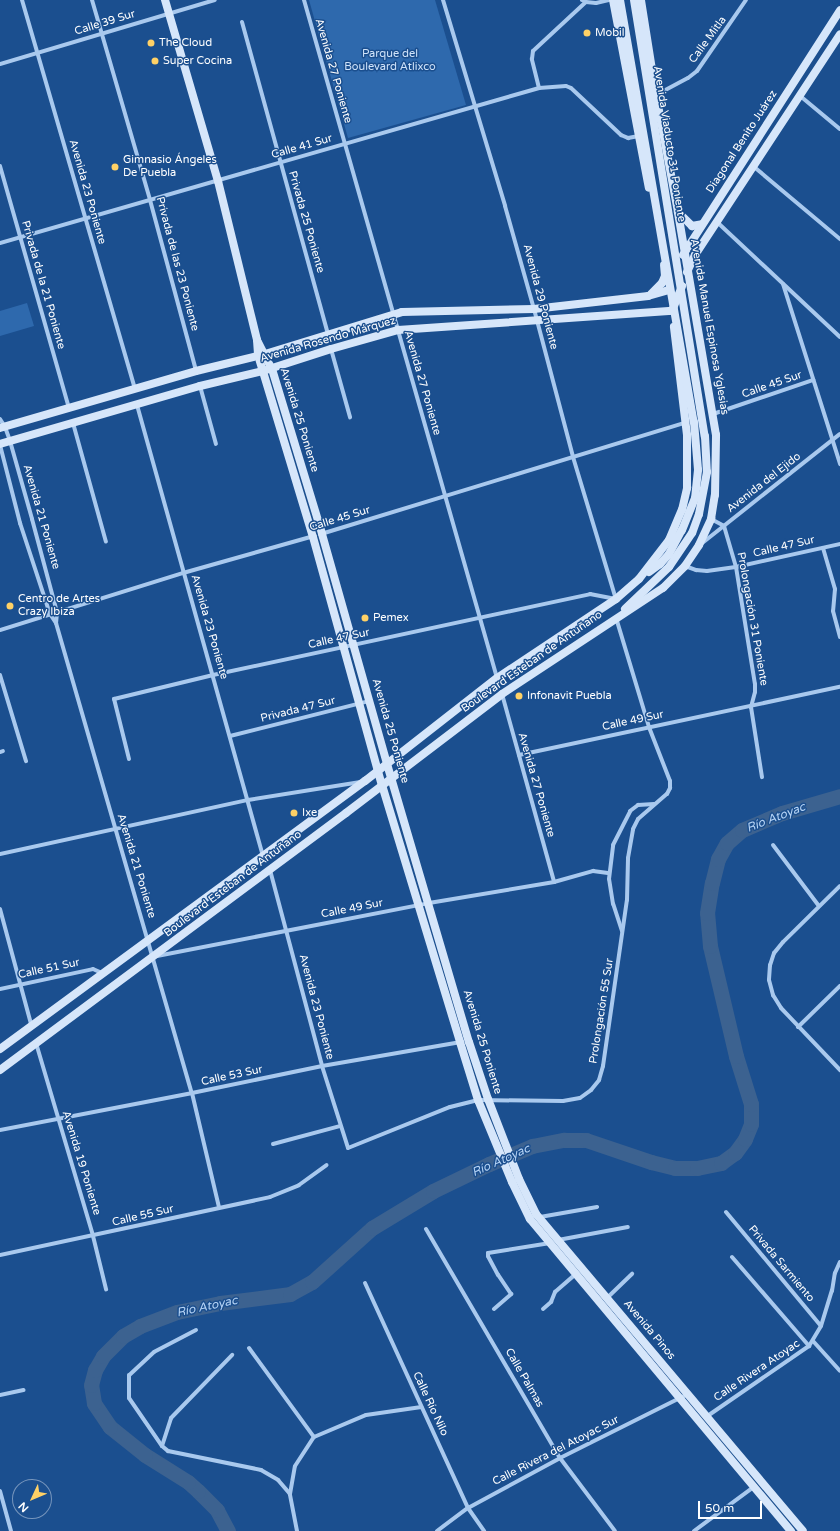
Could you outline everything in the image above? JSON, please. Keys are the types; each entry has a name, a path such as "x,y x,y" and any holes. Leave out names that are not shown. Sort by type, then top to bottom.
{"main road":[{"name":"Avenida 25 Poniente","path":"164,0 218,181 261,354 263,371 345,647 382,784 478,1100 496,1131"},
{"path":"613,0 669,290 686,423 687,488 682,510 670,540 639,579 616,599"},
{"name":"Avenida Viaducto 31 Poniente","path":"620,0 694,422 698,470 695,498 682,530 669,554 660,564 639,579"},
{"name":"Avenida Viaducto 31 Poniente","path":"616,618 669,567 692,533 704,494 707,472 706,443 640,0"},
{"name":"Avenida Manuel Espinosa Yglesias","path":"640,0 684,253"},
{"name":"Diagonal Benito Juárez","path":"672,311 684,266 684,253 840,10"},
{"name":"Diagonal Benito Juárez","path":"669,290 684,266 695,254 717,222 752,166 840,34"},
{"path":"678,212 692,226 702,224"},
{"path":"663,261 684,266"},
{"path":"648,296 662,283 664,276 663,261"},
{"name":"Avenida Manuel Espinosa Yglesias","path":"616,618 637,607 663,588 685,566 700,545 710,519 717,470 716,435 684,266"},
{"name":"Avenida Rosendo Márquez","path":"3,428 402,312 534,309 648,296 669,290"},
{"name":"Avenida Rosendo Márquez","path":"0,444 200,386 272,369 331,349 398,330 672,311"},
{"name":"Avenida 25 Poniente","path":"261,354 272,369 322,534 391,778 496,1131"},
{"name":"Boulevard Esteban de Antuñano","path":"0,1049 31,1024 365,781 497,678 616,599"},
{"name":"Boulevard Esteban de Antuñano","path":"0,1070 270,870 502,694 616,618"},
{"name":"Avenida Pinos","path":"496,1131 530,1219 791,1531"},
{"name":"Avenida Pinos","path":"515,1181 539,1218 803,1531"}],"street":[{"name":"Avenida 23 Poniente","path":"22,0 135,390"},
{"name":"Privada de las 23 Poniente","path":"92,0 150,200 196,371"},
{"name":"Calle 39 Sur","path":"0,64 38,54 102,33 215,0"},
{"name":"Avenida 27 Poniente","path":"304,0 445,496 478,619 497,678"},
{"name":"Avenida 29 Poniente","path":"443,0 477,107 538,321 573,457 616,599"},
{"path":"539,88 532,59 533,51 584,1 596,3 609,0"},
{"name":"Calle Mitla","path":"656,95 688,78 697,71 746,0"},
{"name":"Privada 25 Poniente","path":"242,22 328,334"},
{"name":"Calle 41 Sur","path":"0,243 539,88 566,86 571,88 621,135 628,138 639,136"},
{"path":"799,95 840,129"},
{"name":"Privada de la 21 Poniente","path":"0,166 69,409"},
{"path":"752,166 840,239"},
{"path":"717,222 840,337"},
{"path":"783,284 840,464"},
{"path":"331,349 350,417"},
{"name":"Calle 45 Sur","path":"713,414 813,380"},
{"path":"200,386 216,444"},
{"name":"Avenida 23 Poniente","path":"137,405 263,854"},
{"name":"Avenida 21 Poniente","path":"0,419 10,441 57,612 56,623"},
{"path":"73,422 106,542"},
{"name":"Calle 45 Sur","path":"0,630 183,573 313,537 686,423"},
{"name":"Avenida del Ejido","path":"700,545 840,434"},
{"name":"Avenida 21 Poniente","path":"0,444 20,523 50,614 56,623 115,828 154,956 192,1093 219,1208"},
{"path":"710,519 724,526"},
{"name":"Prolongación 31 Poniente","path":"724,526 736,567 755,684 755,692 751,707 762,776"},
{"name":"Calle 47 Sur","path":"685,566 696,570 707,571 736,567 840,544"},
{"path":"823,548 835,590 833,611 840,637"},
{"name":"Calle 47 Sur","path":"129,759 114,699 214,675 590,594 616,599"},
{"path":"616,618 649,727"},
{"path":"0,675 26,761"},
{"name":"Calle 49 Sur","path":"519,755 839,689"},
{"name":"Avenida 27 Poniente","path":"502,694 554,882"},
{"name":"Privada 47 Sur","path":"230,736 369,701"},
{"name":"Prolongación 55 Sur","path":"348,1148 450,1107 478,1100 563,1102 580,1098 591,1090 598,1080 603,1066 623,933 627,900 628,858 634,829 638,819 667,794 670,788 670,781 649,727"},
{"path":"0,854 248,800 365,781"},
{"path":"623,933 613,904 608,873 613,845 630,811 638,805 654,804"},
{"path":"773,846 819,906"},
{"name":"Avenida 23 Poniente","path":"270,870 322,1066 348,1148"},
{"path":"554,882 592,871 608,873"},
{"name":"Calle 49 Sur","path":"154,956 418,905 554,882"},
{"path":"840,886 783,942 774,953 770,965 769,980 774,995 781,1008 840,1070"},
{"path":"0,909 31,1024"},
{"name":"Calle 51 Sur","path":"0,989 93,969 102,973"},
{"path":"798,1027 840,986"},
{"name":"Avenida 19 Poniente","path":"36,1042 93,1236 106,1288"},
{"name":"Calle 53 Sur","path":"0,1130 322,1066 460,1042 469,1042"},
{"path":"273,1144 340,1126"},
{"path":"219,1208 270,1198 299,1185 327,1165"},
{"path":"539,1218 597,1207"},
{"name":"Calle 55 Sur","path":"0,1254 93,1236 219,1208"},
{"name":"Privada Sarmiento","path":"726,1212 821,1326"},
{"path":"558,1240 628,1227"},
{"name":"Calle Palmas","path":"426,1229 560,1458 615,1531"},
{"path":"494,1309 511,1294 498,1275 488,1256 488,1253 550,1243"},
{"path":"732,1257 809,1346"},
{"name":"Calle Rivera Atoyac","path":"698,1421 809,1346 821,1326 832,1291 835,1273 840,1262"},
{"path":"543,1310 551,1302 554,1292 576,1274"},
{"path":"607,1298 632,1274"},
{"name":"Calle Río Nilo","path":"365,1283 468,1508 484,1531"},
{"path":"196,1330 154,1352 129,1375 130,1398 162,1446 168,1451 261,1470 278,1480 290,1494"},
{"path":"813,1341 840,1371"},
{"path":"249,1348 314,1437"},
{"path":"162,1446 171,1418 232,1354"},
{"path":"0,1395 23,1390"},
{"name":"Calle Rivera del Atoyac Sur","path":"437,1531 468,1508 560,1458 688,1394"},
{"path":"297,1531 290,1494 295,1466 314,1437 366,1415 421,1407"},
{"path":"694,1531 761,1481"},
{"path":"0,1491 11,1531"}],"green space":[{"name":"Parque del Boulevard Atlixco","path":"309,0 435,0 466,105 348,138"},
{"path":"27,303 34,326 0,336 0,311"}],"waterway":[{"name":"Río Atoyac","path":"228,1531 217,1510 188,1482 145,1455 110,1427 94,1403 91,1385 95,1370 103,1356 123,1336 140,1326 177,1312 220,1303 290,1294 312,1282 372,1228 433,1191 489,1164 532,1146 564,1140 586,1140 651,1162 675,1168 697,1168 721,1163 735,1153 745,1139 751,1124 751,1104 736,1056 710,946 707,913 718,859 727,843 742,830 782,813 840,796"}],"place":[{"name":"Mobil","path":"587,33"},
{"name":"The Cloud","path":"151,43"},
{"name":"Super Cocina","path":"155,61"},
{"name":"Gimnasio Ángeles De Puebla","path":"115,167"},
{"name":"Centro de Artes Crazy Ibiza","path":"10,606"},
{"name":"Pemex","path":"365,618"},
{"name":"Infonavit Puebla","path":"519,696"},
{"name":"Ixe","path":"294,813"}]}
